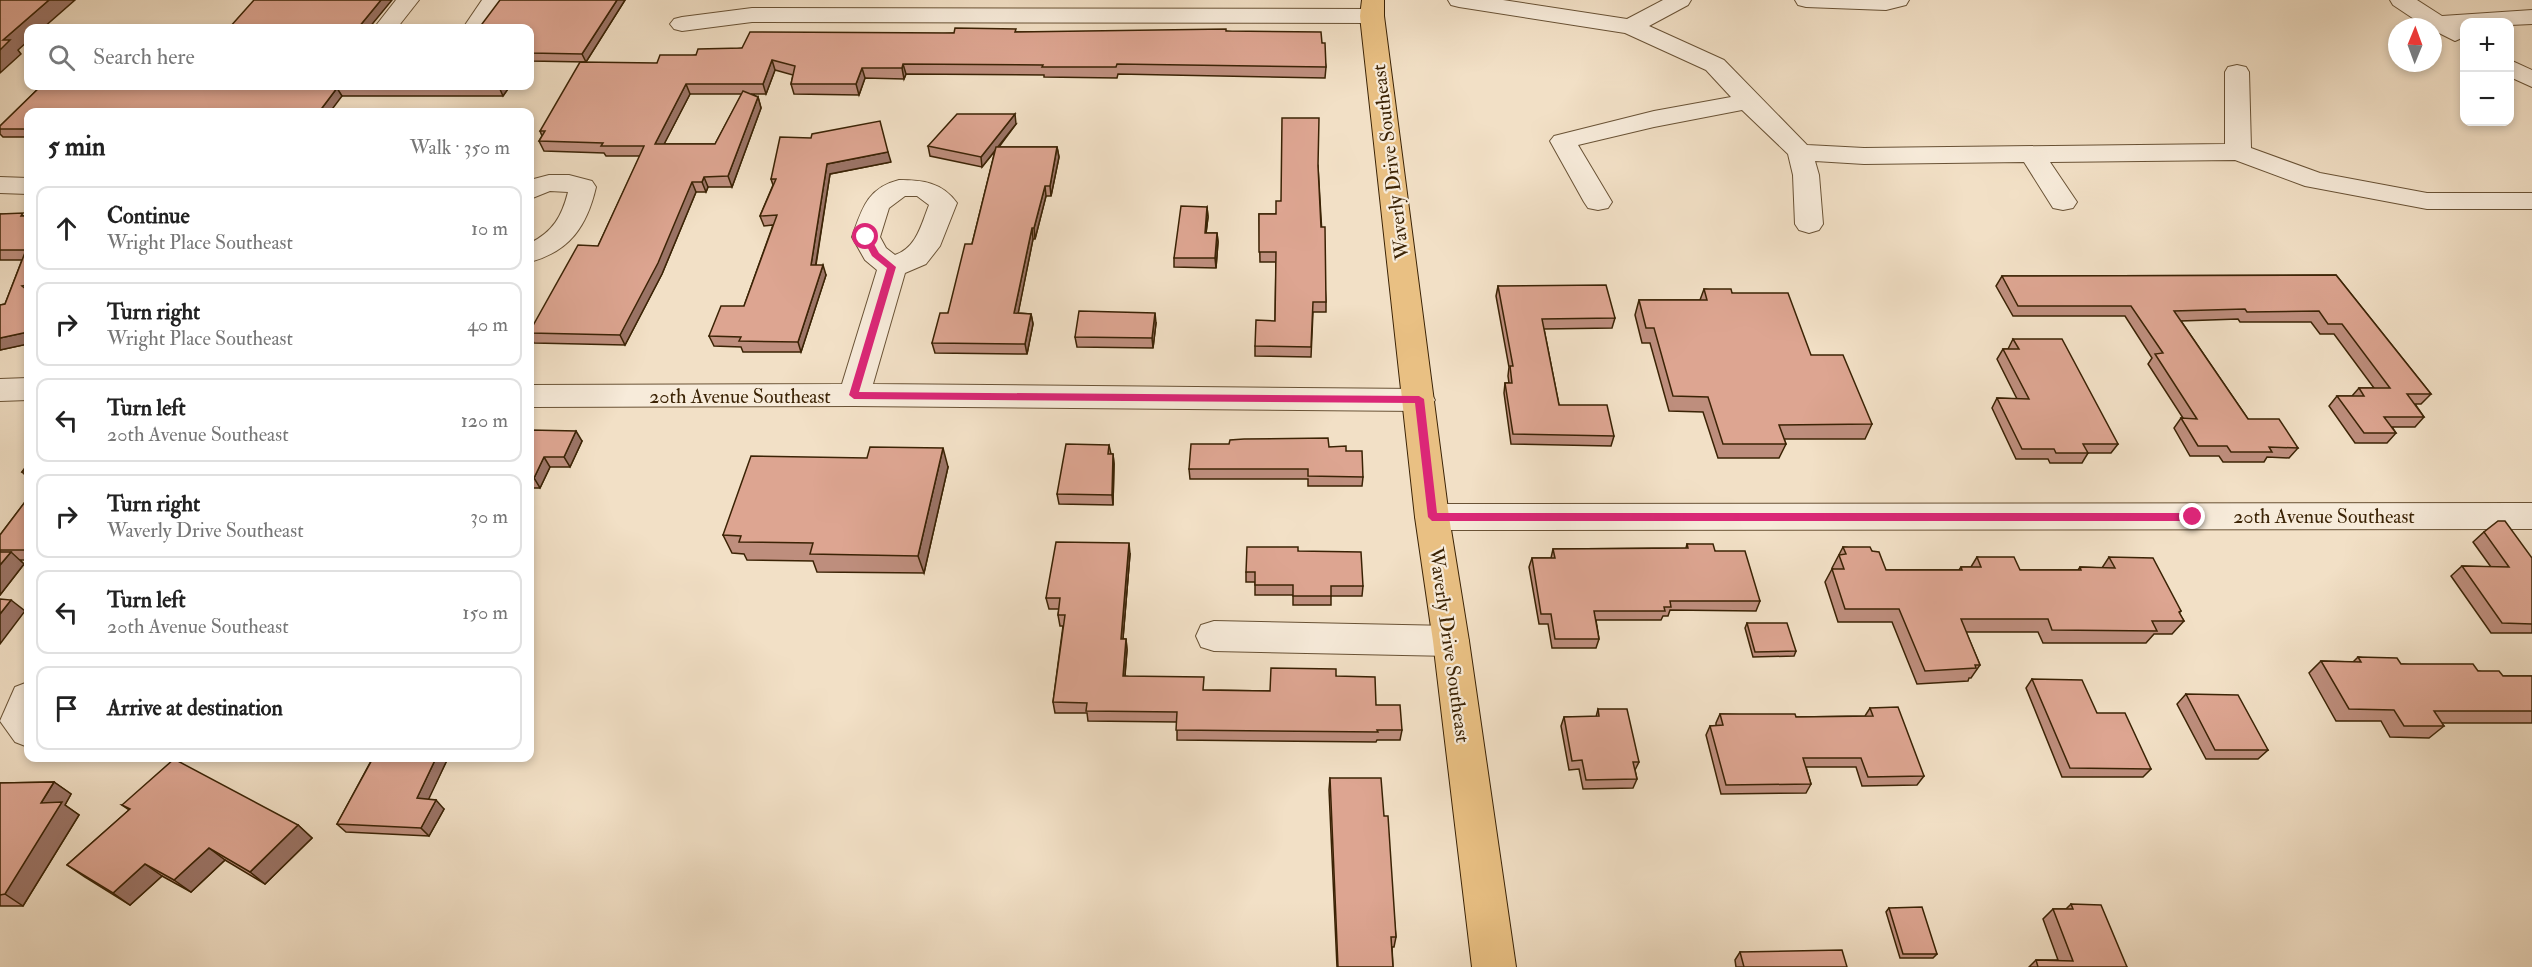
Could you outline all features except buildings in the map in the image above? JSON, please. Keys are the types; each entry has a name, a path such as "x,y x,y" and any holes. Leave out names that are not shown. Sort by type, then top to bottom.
{"main road":[{"name":"Waverly Drive Southeast","path":"1372,8 1432,517 1451,641 1494,967"}],"street":[{"path":"388,24 408,0"},
{"path":"477,24 494,0"},
{"path":"1459,0 1630,27 1715,65 1800,152 1806,175 1809,224"},
{"path":"1630,27 1680,0"},
{"path":"1806,0 1886,3 1898,0"},
{"path":"2401,0 2428,18"},
{"path":"682,24 752,15 1372,8"},
{"path":"2442,23 2532,17"},
{"path":"2442,27 2460,38"},
{"path":"2514,69 2532,80"},
{"path":"2237,72 2238,152"},
{"path":"1598,202 1563,141 1654,119 1748,101"},
{"path":"1800,152 1864,156 2238,152 2314,180 2427,201 2532,201"},
{"path":"2031,154 2063,202"},
{"path":"534,188 539,185 566,181 583,187 579,205 564,235 545,248 534,252"},
{"path":"0,185 24,186"},
{"path":"854,395 892,267"},
{"path":"0,390 24,389"},
{"name":"20th Avenue Southeast","path":"534,396 854,395 1419,399"},
{"name":"20th Avenue Southeast","path":"1432,517 2532,516"},
{"path":"1214,636 1451,641"},
{"path":"24,706 18,719 24,726"}],"route":[{"path":"866,237 875,254 892,267 854,395 1419,399 1432,517 2193,517"}]}
